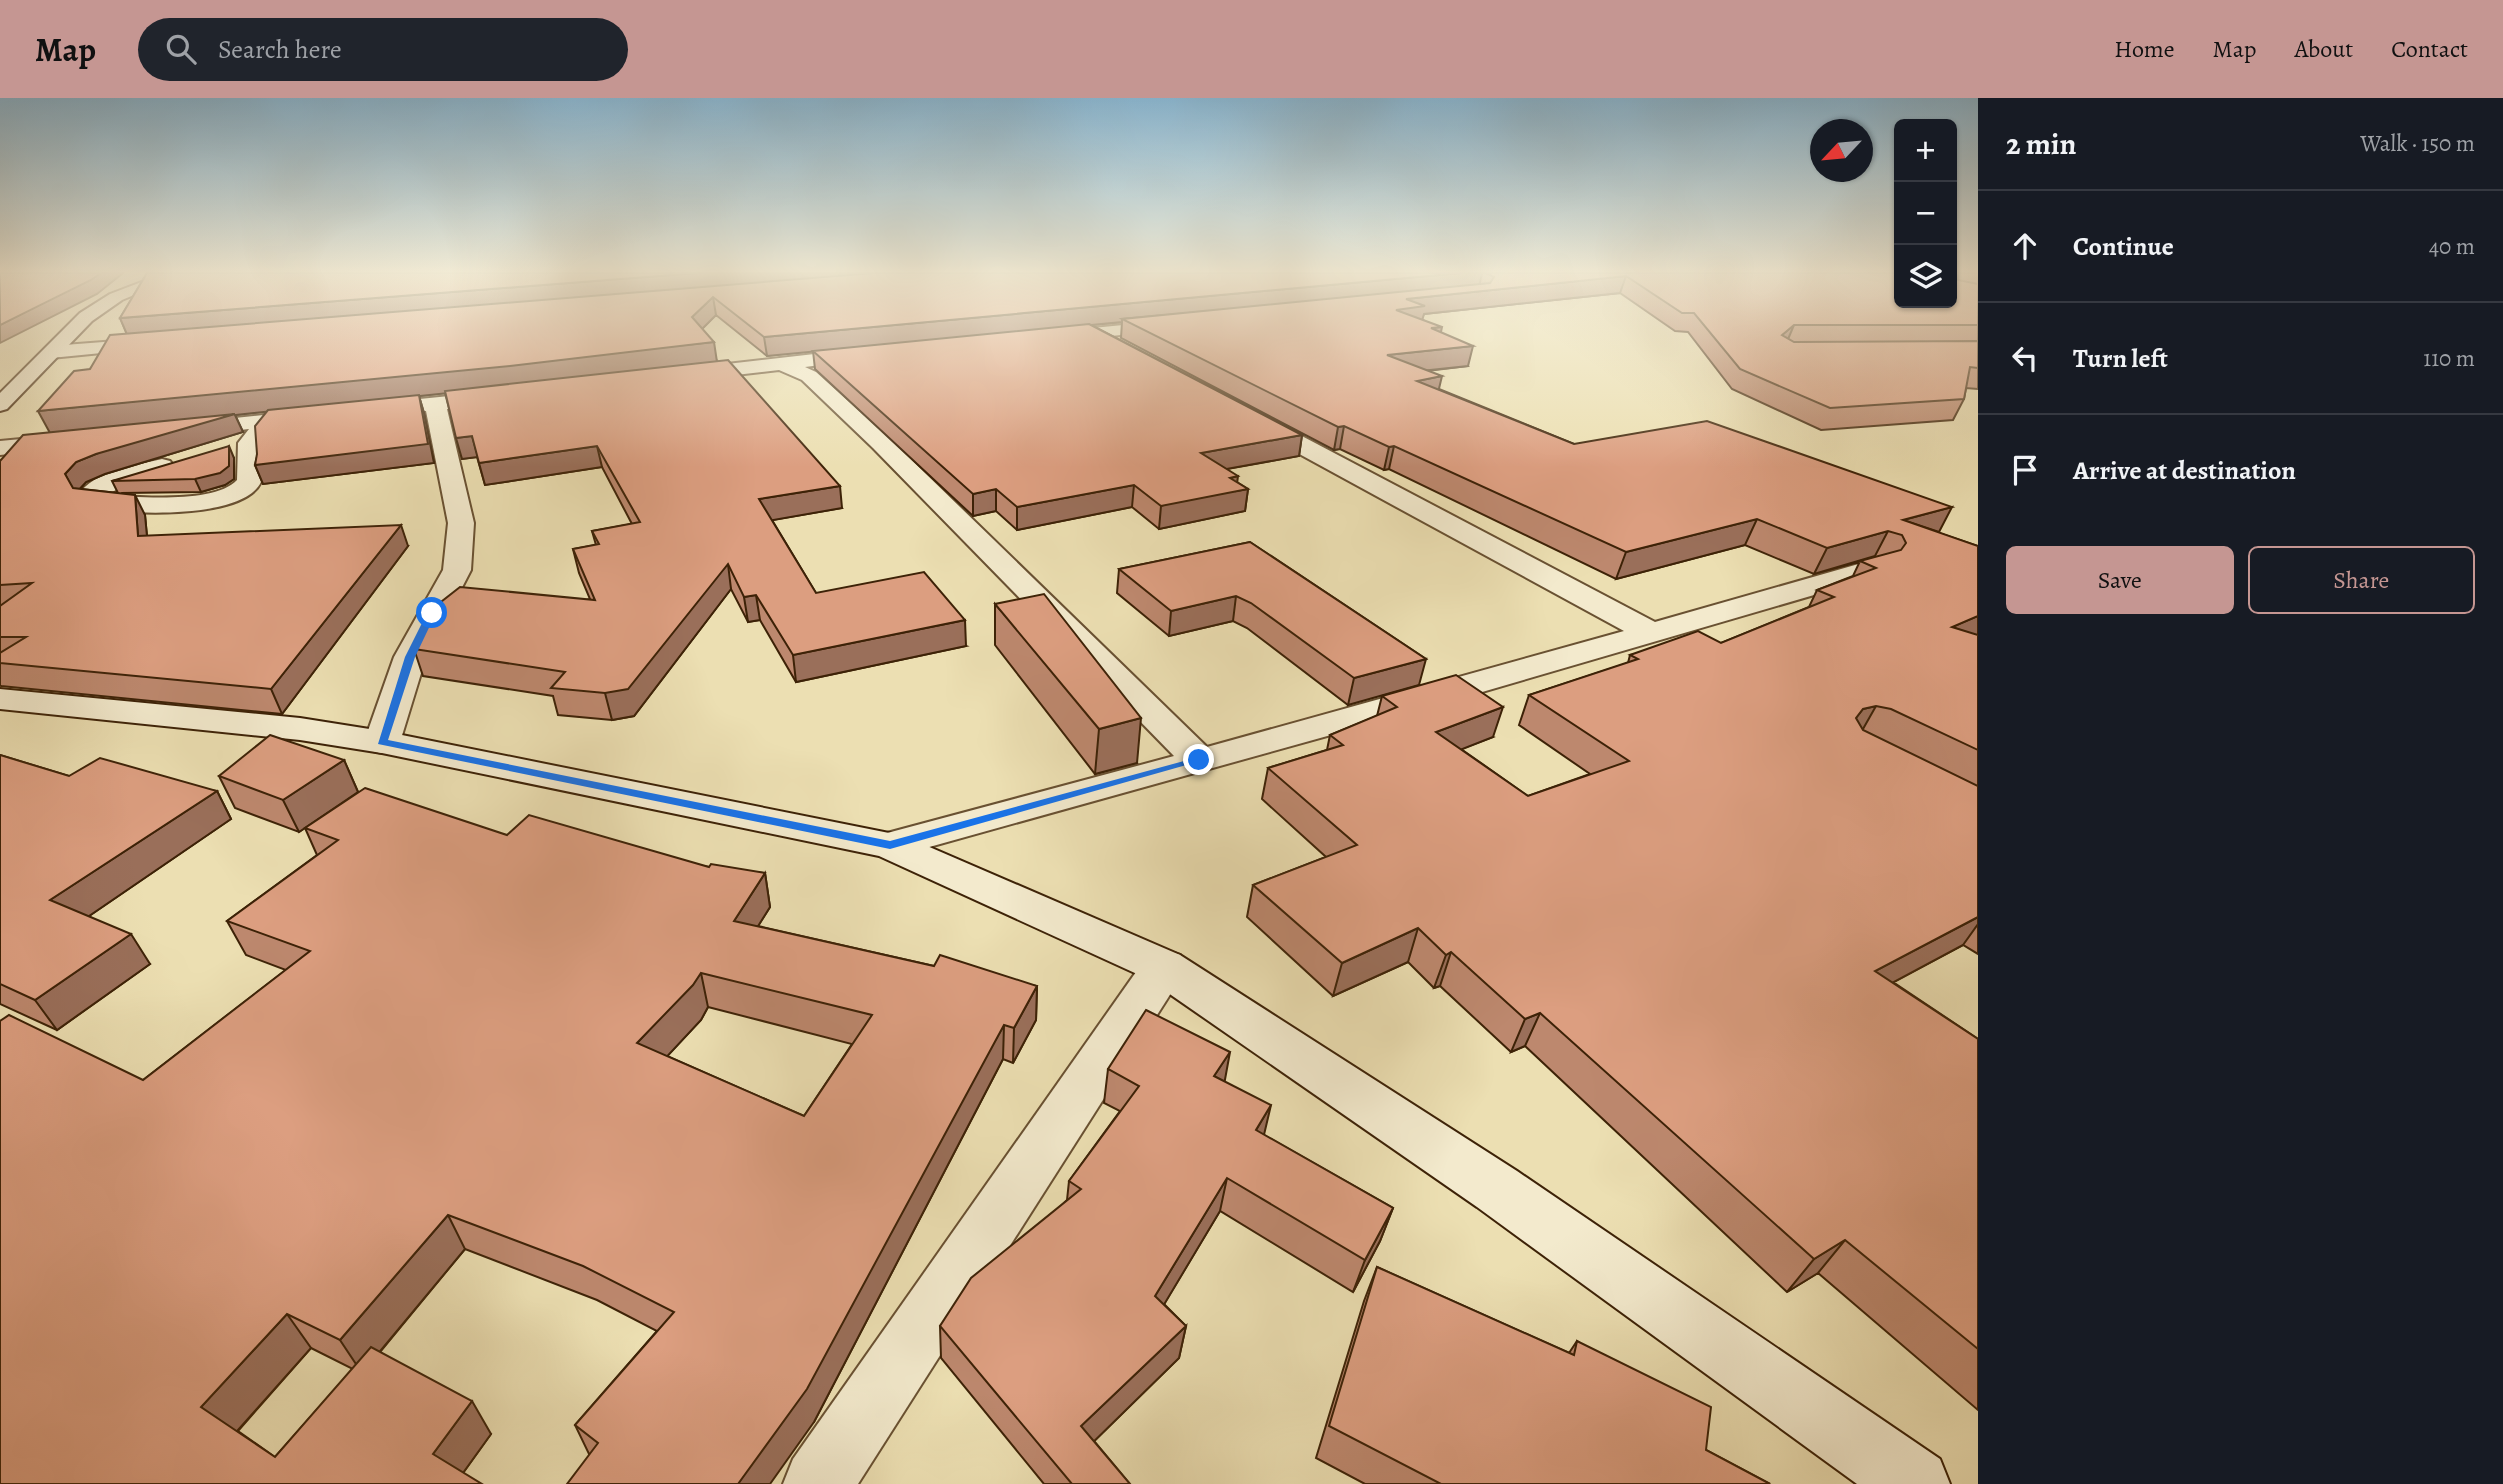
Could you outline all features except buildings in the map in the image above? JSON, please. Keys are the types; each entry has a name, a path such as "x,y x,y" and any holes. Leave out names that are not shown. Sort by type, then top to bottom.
{"street":[{"path":"0,405 65,338"},
{"path":"1027,339 1041,338"},
{"path":"1101,338 1132,355"},
{"path":"51,352 176,341"},
{"path":"661,378 887,352"},
{"path":"810,376 834,358"},
{"path":"780,363 810,376 881,443 1199,760"},
{"path":"352,412 515,395"},
{"path":"382,742 410,657 457,569 461,523 435,403"},
{"path":"1236,410 1650,632"},
{"path":"161,432 324,415"},
{"path":"224,450 249,443 268,420"},
{"path":"0,448 80,440"},
{"path":"186,460 115,481 96,489 90,496 93,501 138,505 187,503 232,494 244,489 250,480 249,443"},
{"path":"890,845 1876,568"},
{"path":"0,699 300,729 382,742 890,845 1164,967 1496,1189 1915,1484"},
{"path":"818,1484 1164,967"}],"route":[{"path":"432,613 410,657 382,742 890,845 1199,760"}]}
